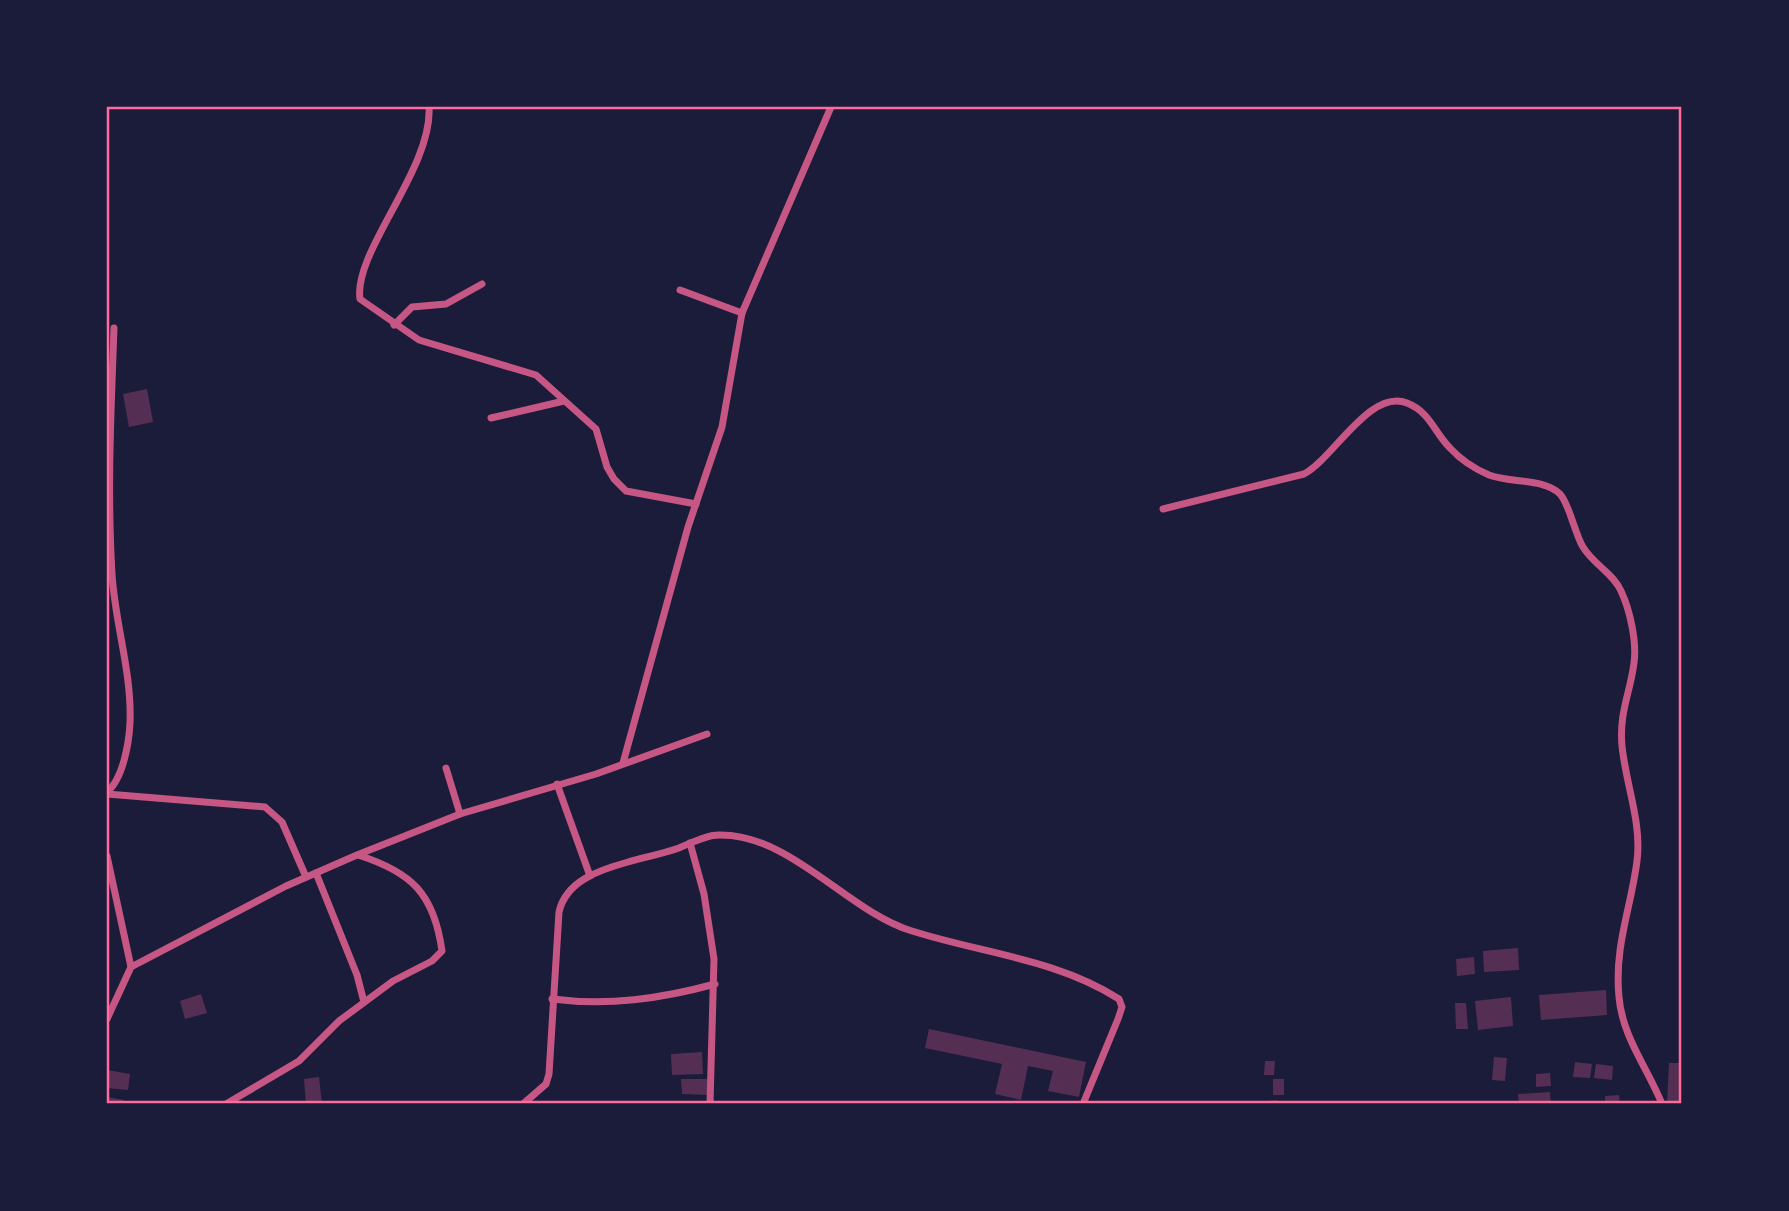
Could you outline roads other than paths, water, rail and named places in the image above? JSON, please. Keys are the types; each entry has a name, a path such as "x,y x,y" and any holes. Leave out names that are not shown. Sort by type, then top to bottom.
{"street":[{"path":"429,107 425,138 405,189 367,265 359,291 365,305 394,325 437,348 457,350 536,375 596,429 607,467 626,491 696,504"},
{"path":"623,763 696,504 722,427 742,313 831,107"},
{"path":"394,325 412,307 446,304 482,284"},
{"path":"680,290 742,313"},
{"path":"114,328 107,485 109,546 129,685 130,724 118,776 107,793 265,807 274,813 286,829 306,877"},
{"path":"1163,509 1304,474 1314,469 1351,428 1380,405 1393,400 1405,401 1424,411 1450,449 1481,471 1549,488 1561,496 1584,549 1621,591 1633,640 1634,662 1623,702 1622,744 1625,775 1638,829 1637,862 1623,922 1619,999 1630,1040 1662,1104"},
{"path":"491,418 564,401"},
{"path":"131,967 306,877 357,855 460,814 707,734"},
{"path":"446,768 460,814"},
{"path":"557,784 590,876"},
{"path":"523,1104 546,1084 549,1074 552,999 562,900 570,888 590,876 723,835 761,843 873,913 910,931 1066,973 1119,999 1122,1007 1118,1019 1083,1104"},
{"path":"690,843 711,930 715,984 710,1050 710,1104"},
{"path":"226,1104 299,1061 326,1032 364,1002 393,981 432,961 442,951 432,915 415,884 396,869 357,855"},
{"path":"107,856 131,967 107,1019"},
{"path":"316,873 357,975 364,1002"},
{"path":"552,999 590,1004 618,1003 715,984"}]}
